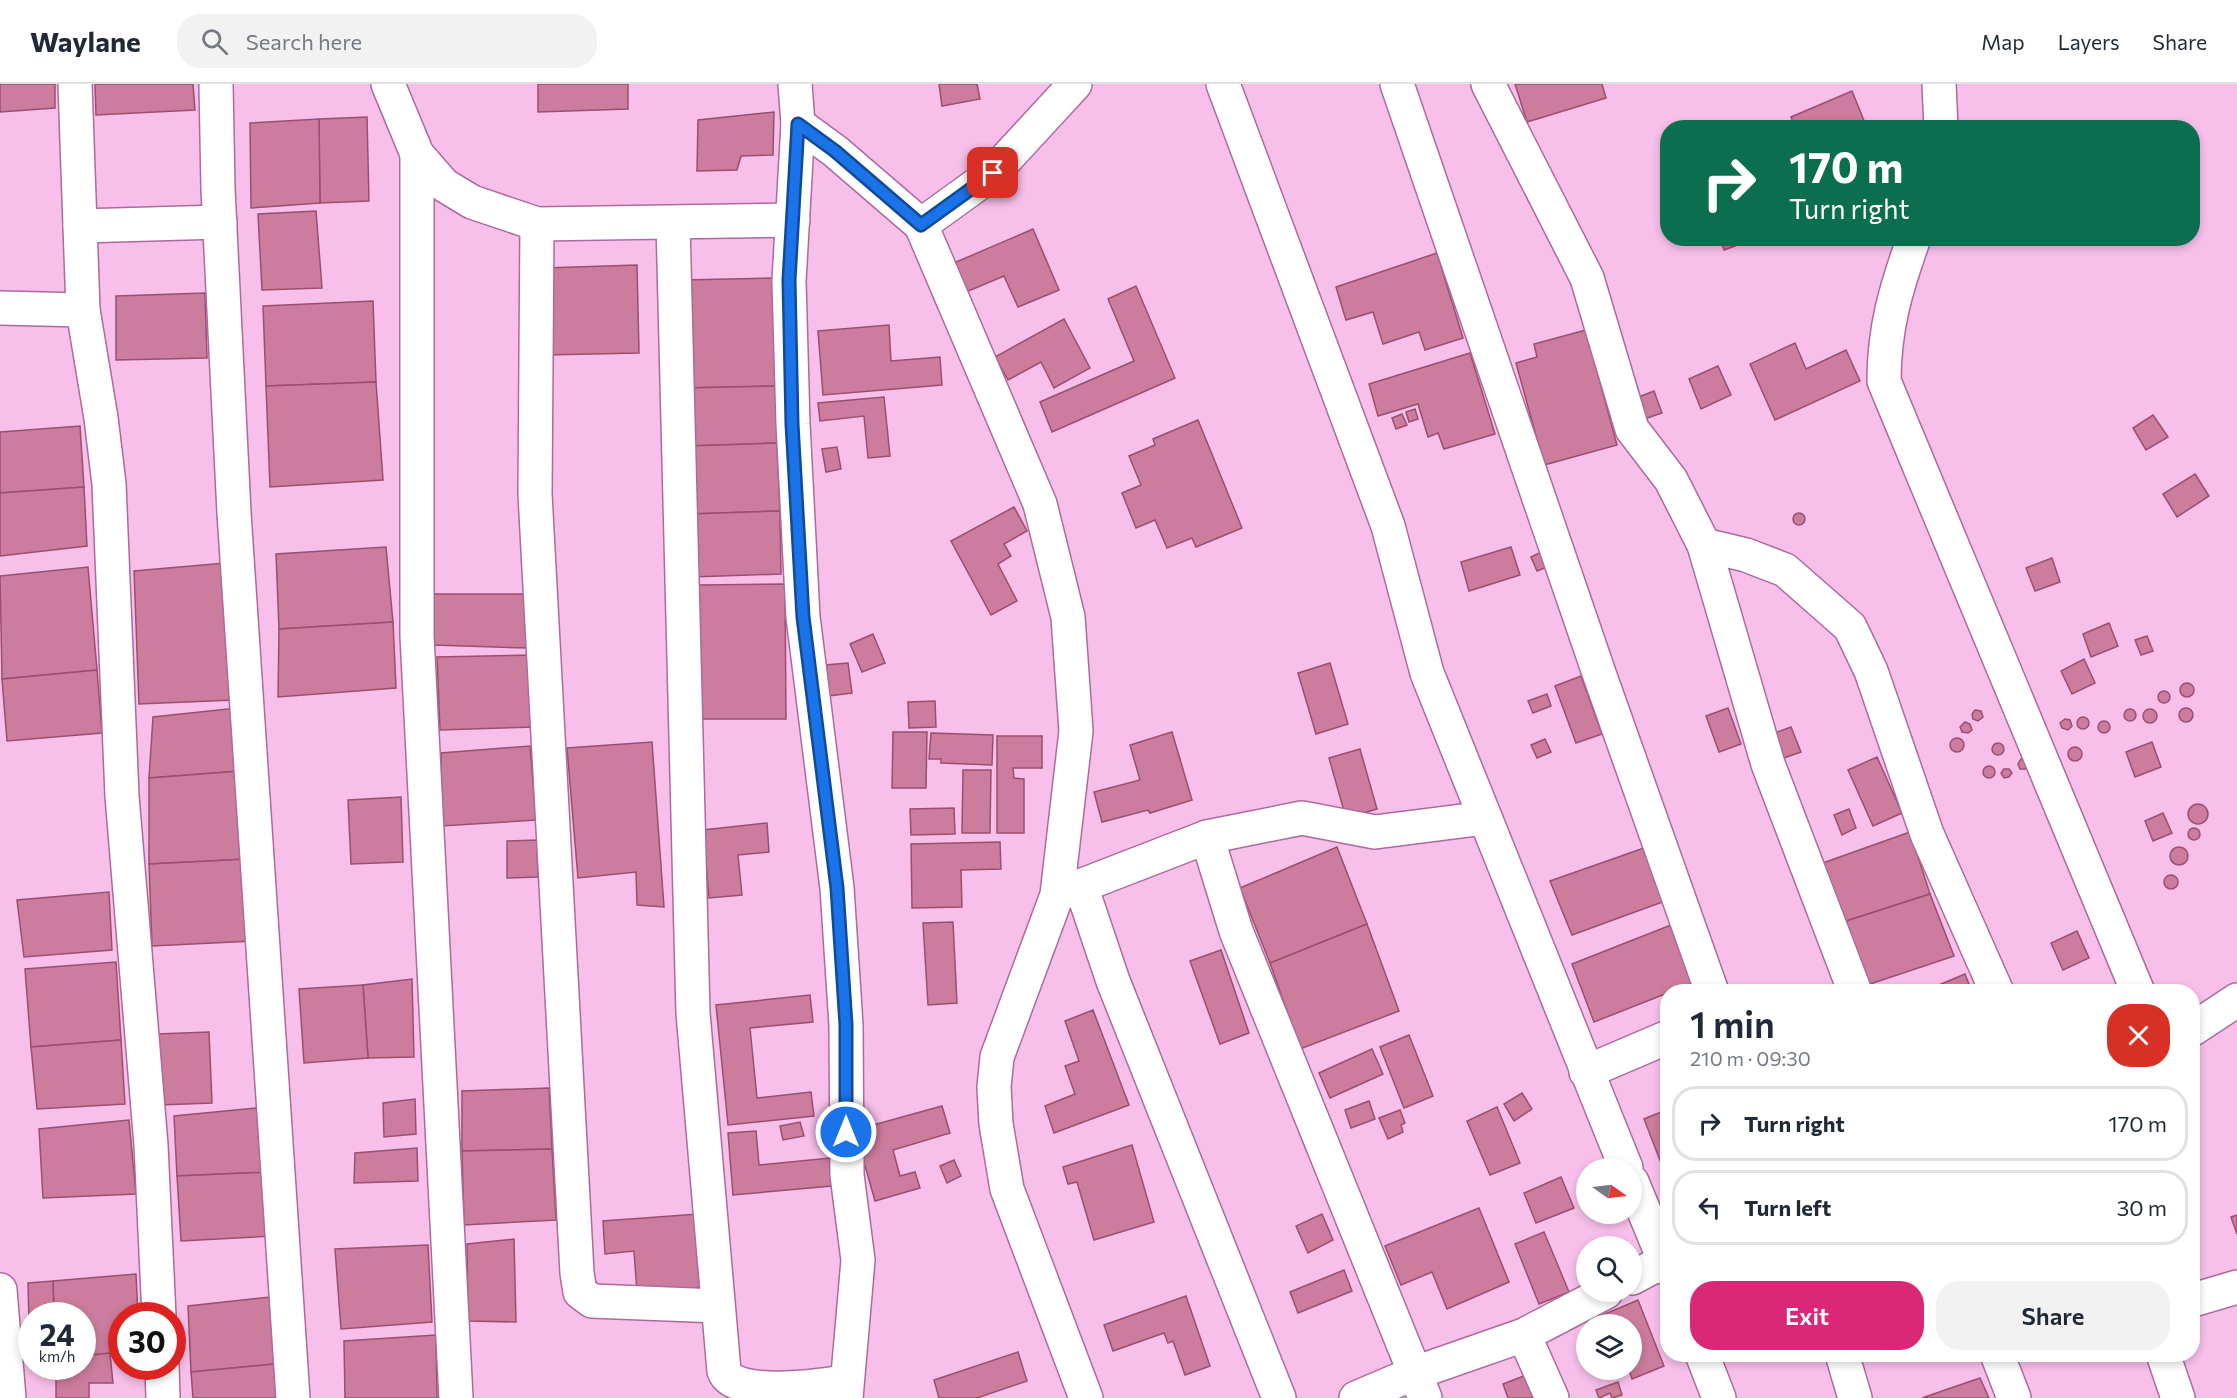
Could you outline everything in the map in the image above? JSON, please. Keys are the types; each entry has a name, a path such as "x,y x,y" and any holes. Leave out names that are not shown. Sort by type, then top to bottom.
{"street":[{"path":"75,84 83,310 101,418 109,484 122,796 151,1144 158,1302"},
{"path":"216,84 234,513 293,1398"},
{"path":"388,84 417,154 444,185 472,202 537,224 793,220"},
{"path":"673,223 693,1013 724,1371 726,1380 745,1391 761,1393 845,1390 858,1260 847,1176 846,1025 837,888 803,617 792,424 789,280 798,124 795,84"},
{"path":"921,225 993,173 1075,84"},
{"path":"1223,84 1388,526 1427,673 1622,1158"},
{"path":"1397,84 1596,664 1709,984"},
{"path":"1488,84 1587,278 1632,429 1671,480 1704,544 1768,764 1853,984"},
{"path":"1939,84 1941,120"},
{"path":"798,124 835,151 921,225 1040,504 1068,617 1076,731 1069,890 997,1057 994,1087 996,1124 1007,1189 1086,1398"},
{"path":"417,154 417,636 456,1398"},
{"path":"80,226 220,222"},
{"path":"537,224 535,494 577,1274 580,1292 592,1301 718,1306"},
{"path":"1911,246 1893,297 1884,349 1884,381 2135,984"},
{"path":"0,308 83,310"},
{"path":"1704,544 1746,555 1785,570 1850,627 1871,671 1927,834 1993,984"},
{"path":"1069,890 1207,837 1302,818 1375,832 1485,818"},
{"path":"1207,837 1236,931 1420,1385"},
{"path":"1069,890 1113,981 1279,1398"},
{"path":"2200,1024 2237,1000"},
{"path":"1586,1072 1660,1040"},
{"path":"1642,1205 1660,1247"},
{"path":"1642,1274 1660,1266"},
{"path":"2200,1298 2237,1287"},
{"path":"0,1290 9,1398"},
{"path":"1356,1398 1420,1385 1587,1302"},
{"path":"1524,1335 1552,1398"},
{"path":"1705,1362 1719,1398"},
{"path":"1844,1362 1855,1398"},
{"path":"2000,1362 2014,1398"},
{"path":"2166,1362 2178,1398"},
{"path":"162,1380 163,1398"}],"building":[{"path":"0,84 55,84 55,108 0,112"},
{"path":"95,84 193,84 195,110 96,115"},
{"path":"538,84 628,84 628,109 538,112"},
{"path":"939,84 977,84 980,99 942,106"},
{"path":"1515,84 1602,84 1606,98 1527,122"},
{"path":"1852,91 1864,120 1792,120 1791,117"},
{"path":"774,112 773,155 741,156 737,170 697,171 698,120"},
{"path":"367,117 369,201 320,203 319,119"},
{"path":"319,119 320,203 251,208 250,123"},
{"path":"316,211 322,288 262,290 258,214"},
{"path":"1033,229 1059,290 1018,307 1004,276 966,292 954,263"},
{"path":"1723,246 1735,246 1724,250"},
{"path":"1437,253 1463,338 1425,350 1419,332 1383,344 1373,312 1346,320 1336,287"},
{"path":"637,265 639,353 546,355 544,268"},
{"path":"775,278 777,386 684,388 682,280"},
{"path":"1136,286 1175,378 1052,432 1040,402 1134,361 1108,299"},
{"path":"205,293 207,358 116,360 116,296"},
{"path":"373,301 376,382 266,386 263,306"},
{"path":"1064,319 1090,368 1054,388 1041,362 1008,380 995,357"},
{"path":"889,325 891,361 940,357 942,385 823,395 818,331"},
{"path":"1586,330 1617,445 1544,465 1516,363 1537,357 1534,344"},
{"path":"1795,343 1806,369 1846,350 1860,381 1775,420 1750,364"},
{"path":"1470,353 1495,434 1444,449 1438,433 1428,437 1418,404 1378,416 1369,384"},
{"path":"1718,366 1731,395 1701,409 1689,379"},
{"path":"376,382 383,480 270,487 266,386"},
{"path":"777,386 777,443 688,446 684,388"},
{"path":"1654,391 1662,413 1638,421 1631,400"},
{"path":"884,397 890,456 868,458 864,416 820,421 818,403"},
{"path":"1415,409 1418,419 1409,422 1406,412"},
{"path":"1402,414 1407,425 1396,429 1392,418"},
{"path":"2153,415 2168,437 2146,450 2133,428"},
{"path":"1198,420 1242,528 1196,547 1192,538 1167,548 1155,520 1136,528 1122,493 1141,485 1129,456 1155,445 1153,439"},
{"path":"80,426 84,487 0,493 0,432"},
{"path":"777,443 780,511 690,514 688,446"},
{"path":"837,447 841,469 826,472 822,449"},
{"path":"2195,474 2209,496 2177,517 2163,494"},
{"path":"84,487 87,546 0,556 0,493"},
{"path":"1014,507 1027,531 1004,544 1011,556 998,564 1017,601 991,615 951,541"},
{"path":"780,511 781,574 692,577 690,514"},
{"path":"1801,513 1805,519 1801,525 1797,525 1793,517"},
{"path":"386,547 393,622 279,629 276,554"},
{"path":"1511,547 1520,575 1469,591 1461,562"},
{"path":"1541,552 1547,567 1537,571 1531,557"},
{"path":"2052,558 2060,582 2035,591 2026,568"},
{"path":"225,563 234,700 139,704 134,571"},
{"path":"88,567 97,670 2,679 0,576"},
{"path":"785,584 786,719 700,719 699,585"},
{"path":"434,594 531,594 527,648 433,645"},
{"path":"393,622 396,688 278,697 279,629"},
{"path":"2109,623 2118,646 2091,657 2083,634"},
{"path":"873,634 885,663 862,672 850,644"},
{"path":"2147,636 2153,651 2141,655 2135,640"},
{"path":"536,655 535,727 440,730 437,657"},
{"path":"2084,659 2095,683 2072,694 2061,671"},
{"path":"848,663 852,693 829,696 825,665"},
{"path":"1330,663 1348,724 1316,734 1298,673"},
{"path":"97,670 102,733 7,741 2,679"},
{"path":"1581,676 1602,734 1576,743 1555,686"},
{"path":"2187,683 2192,685 2194,690 2192,695 2187,697 2182,695 2180,690 2182,685"},
{"path":"2164,691 2170,697 2164,703 2158,697"},
{"path":"1547,694 1551,706 1533,713 1528,701"},
{"path":"935,701 936,727 909,728 908,702"},
{"path":"237,708 240,771 149,778 153,717"},
{"path":"1728,708 1741,744 1719,752 1706,716"},
{"path":"2183,708 2189,708 2193,715 2189,722 2183,722 2179,718 2179,712"},
{"path":"2130,709 2136,715 2130,721 2124,715"},
{"path":"2150,709 2155,711 2157,716 2155,721 2150,723 2145,721 2143,716 2145,711"},
{"path":"1975,710 1981,711 1983,717 1978,721 1973,719 1972,714"},
{"path":"2085,717 2089,723 2085,729 2081,729 2077,721"},
{"path":"2065,719 2070,720 2072,726 2068,730 2062,728 2060,723"},
{"path":"2106,721 2110,727 2106,733 2102,733 2098,725"},
{"path":"1965,722 1970,724 1972,730 1968,733 1962,732 1960,727"},
{"path":"1791,727 1801,752 1781,759 1772,734"},
{"path":"893,732 927,732 926,788 892,788"},
{"path":"1172,732 1192,800 1150,813 1148,810 1102,822 1094,792 1140,780 1130,745"},
{"path":"931,733 993,735 992,765 941,763 941,759 929,759"},
{"path":"997,736 1042,736 1042,768 1013,768 1014,778 1024,779 1024,833 997,833"},
{"path":"1957,738 1962,740 1964,745 1962,750 1957,752 1952,750 1950,745 1952,740"},
{"path":"1545,739 1551,752 1537,758 1531,745"},
{"path":"652,742 664,907 637,905 636,872 578,878 567,748"},
{"path":"2152,742 2161,767 2135,777 2126,752"},
{"path":"1998,743 2004,749 1998,755 1992,749"},
{"path":"530,746 536,820 441,826 441,753"},
{"path":"2075,747 2080,749 2082,754 2080,759 2075,761 2070,759 2068,754 2070,749"},
{"path":"1360,749 1377,809 1346,818 1329,758"},
{"path":"1877,757 1902,813 1873,826 1848,770"},
{"path":"2021,759 2026,759 2029,764 2026,769 2020,769 2018,764"},
{"path":"1991,766 1994,767 1994,777 1987,778 1984,777 1983,770 1984,767"},
{"path":"2004,769 2009,769 2012,773 2009,777 2004,778 2001,773"},
{"path":"963,770 991,770 990,833 962,833"},
{"path":"240,771 248,859 149,864 149,778"},
{"path":"401,797 403,862 351,864 348,800"},
{"path":"2198,804 2205,807 2208,814 2205,821 2198,824 2191,821 2188,814 2191,807"},
{"path":"954,808 955,834 911,835 910,809"},
{"path":"1849,809 1856,828 1842,835 1834,815"},
{"path":"2163,813 2172,833 2153,841 2145,821"},
{"path":"767,823 769,852 738,855 742,895 709,898 703,830"},
{"path":"2194,828 2200,834 2194,840 2188,834"},
{"path":"1910,832 1930,894 1840,923 1820,864"},
{"path":"537,840 538,877 507,878 507,841"},
{"path":"1000,842 1001,869 961,870 962,907 912,908 911,844"},
{"path":"1337,847 1367,924 1270,963 1240,888"},
{"path":"2179,847 2185,850 2188,856 2185,862 2179,865 2173,862 2170,856 2173,850"},
{"path":"1644,848 1665,901 1572,935 1550,881"},
{"path":"248,859 253,941 152,946 149,864"},
{"path":"2171,875 2176,877 2178,882 2176,887 2171,889 2166,887 2164,882 2166,877"},
{"path":"109,892 112,950 24,957 17,900"},
{"path":"1930,894 1954,956 1870,984 1863,984 1840,923"},
{"path":"953,922 957,1003 928,1005 923,923"},
{"path":"1676,923 1698,981 1690,984 1660,984 1660,996 1594,1022 1572,964"},
{"path":"1367,924 1399,1011 1300,1049 1270,963"},
{"path":"2077,931 2089,958 2063,970 2051,943"},
{"path":"1221,950 1249,1033 1220,1044 1190,961"},
{"path":"116,962 121,1040 31,1047 25,969"},
{"path":"1965,974 1969,984 1941,984"},
{"path":"412,979 414,1057 368,1058 363,985"},
{"path":"363,985 368,1058 304,1063 299,989"},
{"path":"810,995 813,1022 750,1028 757,1098 811,1092 814,1116 728,1125 716,1005"},
{"path":"1093,1010 1129,1105 1054,1133 1045,1106 1075,1094 1065,1066 1079,1061 1065,1021"},
{"path":"209,1032 212,1103 159,1105 157,1034"},
{"path":"1409,1035 1433,1096 1404,1108 1380,1047"},
{"path":"121,1040 125,1104 37,1109 31,1047"},
{"path":"1372,1049 1383,1074 1330,1098 1319,1073"},
{"path":"549,1088 552,1149 462,1151 462,1091"},
{"path":"1522,1093 1532,1109 1514,1121 1504,1104"},
{"path":"415,1099 416,1134 384,1137 383,1103"},
{"path":"1369,1101 1375,1119 1351,1128 1345,1110"},
{"path":"942,1106 950,1133 893,1150 900,1176 915,1172 920,1188 875,1201 855,1130"},
{"path":"265,1107 270,1172 177,1176 174,1116"},
{"path":"1497,1107 1520,1163 1490,1175 1467,1121"},
{"path":"1400,1110 1405,1123 1401,1125 1403,1132 1388,1139 1379,1118"},
{"path":"1660,1112 1660,1160 1644,1119"},
{"path":"129,1120 136,1194 43,1198 39,1129"},
{"path":"800,1122 804,1136 783,1140 780,1126"},
{"path":"756,1131 759,1165 830,1158 832,1186 733,1195 728,1133"},
{"path":"1132,1145 1154,1222 1094,1240 1077,1182 1068,1184 1063,1167"},
{"path":"417,1148 418,1181 354,1183 355,1153"},
{"path":"552,1149 556,1220 464,1225 462,1151"},
{"path":"954,1160 961,1176 947,1183 940,1166"},
{"path":"270,1172 273,1236 181,1241 177,1176"},
{"path":"1561,1177 1574,1208 1536,1223 1524,1193"},
{"path":"1479,1208 1509,1282 1447,1309 1432,1272 1401,1285 1385,1246"},
{"path":"698,1214 704,1287 637,1292 634,1251 605,1254 603,1221"},
{"path":"1322,1214 1333,1240 1308,1253 1296,1226"},
{"path":"2237,1215 2237,1234 2231,1217"},
{"path":"1544,1232 1569,1292 1539,1304 1515,1244"},
{"path":"514,1239 516,1322 468,1321 467,1244"},
{"path":"428,1245 432,1322 341,1329 335,1249"},
{"path":"1344,1270 1352,1291 1298,1313 1290,1292"},
{"path":"136,1274 137,1302 108,1302 108,1354 96,1355 96,1302 54,1302 53,1281"},
{"path":"53,1281 54,1302 28,1302 28,1283"},
{"path":"279,1296 284,1363 191,1372 188,1306"},
{"path":"1186,1296 1210,1366 1185,1375 1173,1341 1168,1343 1164,1333 1113,1351 1104,1325"},
{"path":"1633,1302 1639,1302 1660,1356 1660,1362 1664,1366 1642,1375 1642,1314 1605,1314"},
{"path":"436,1335 437,1398 345,1398 344,1341"},
{"path":"1018,1352 1027,1381 977,1398 939,1398 934,1380"},
{"path":"108,1353 108,1380 113,1380 113,1383 89,1383 89,1398 56,1398 56,1380 96,1380 96,1354"},
{"path":"284,1363 287,1398 193,1398 191,1372"},
{"path":"1534,1372 1543,1398 1508,1398 1503,1384"},
{"path":"1980,1378 1989,1398 1922,1398"},
{"path":"1618,1382 1622,1395 1612,1398 1610,1393 1599,1398 1596,1390"}],"route":[{"path":"846,1132 846,1025 837,888 803,617 792,424 789,280 798,124 835,151 921,225 993,173"}]}
